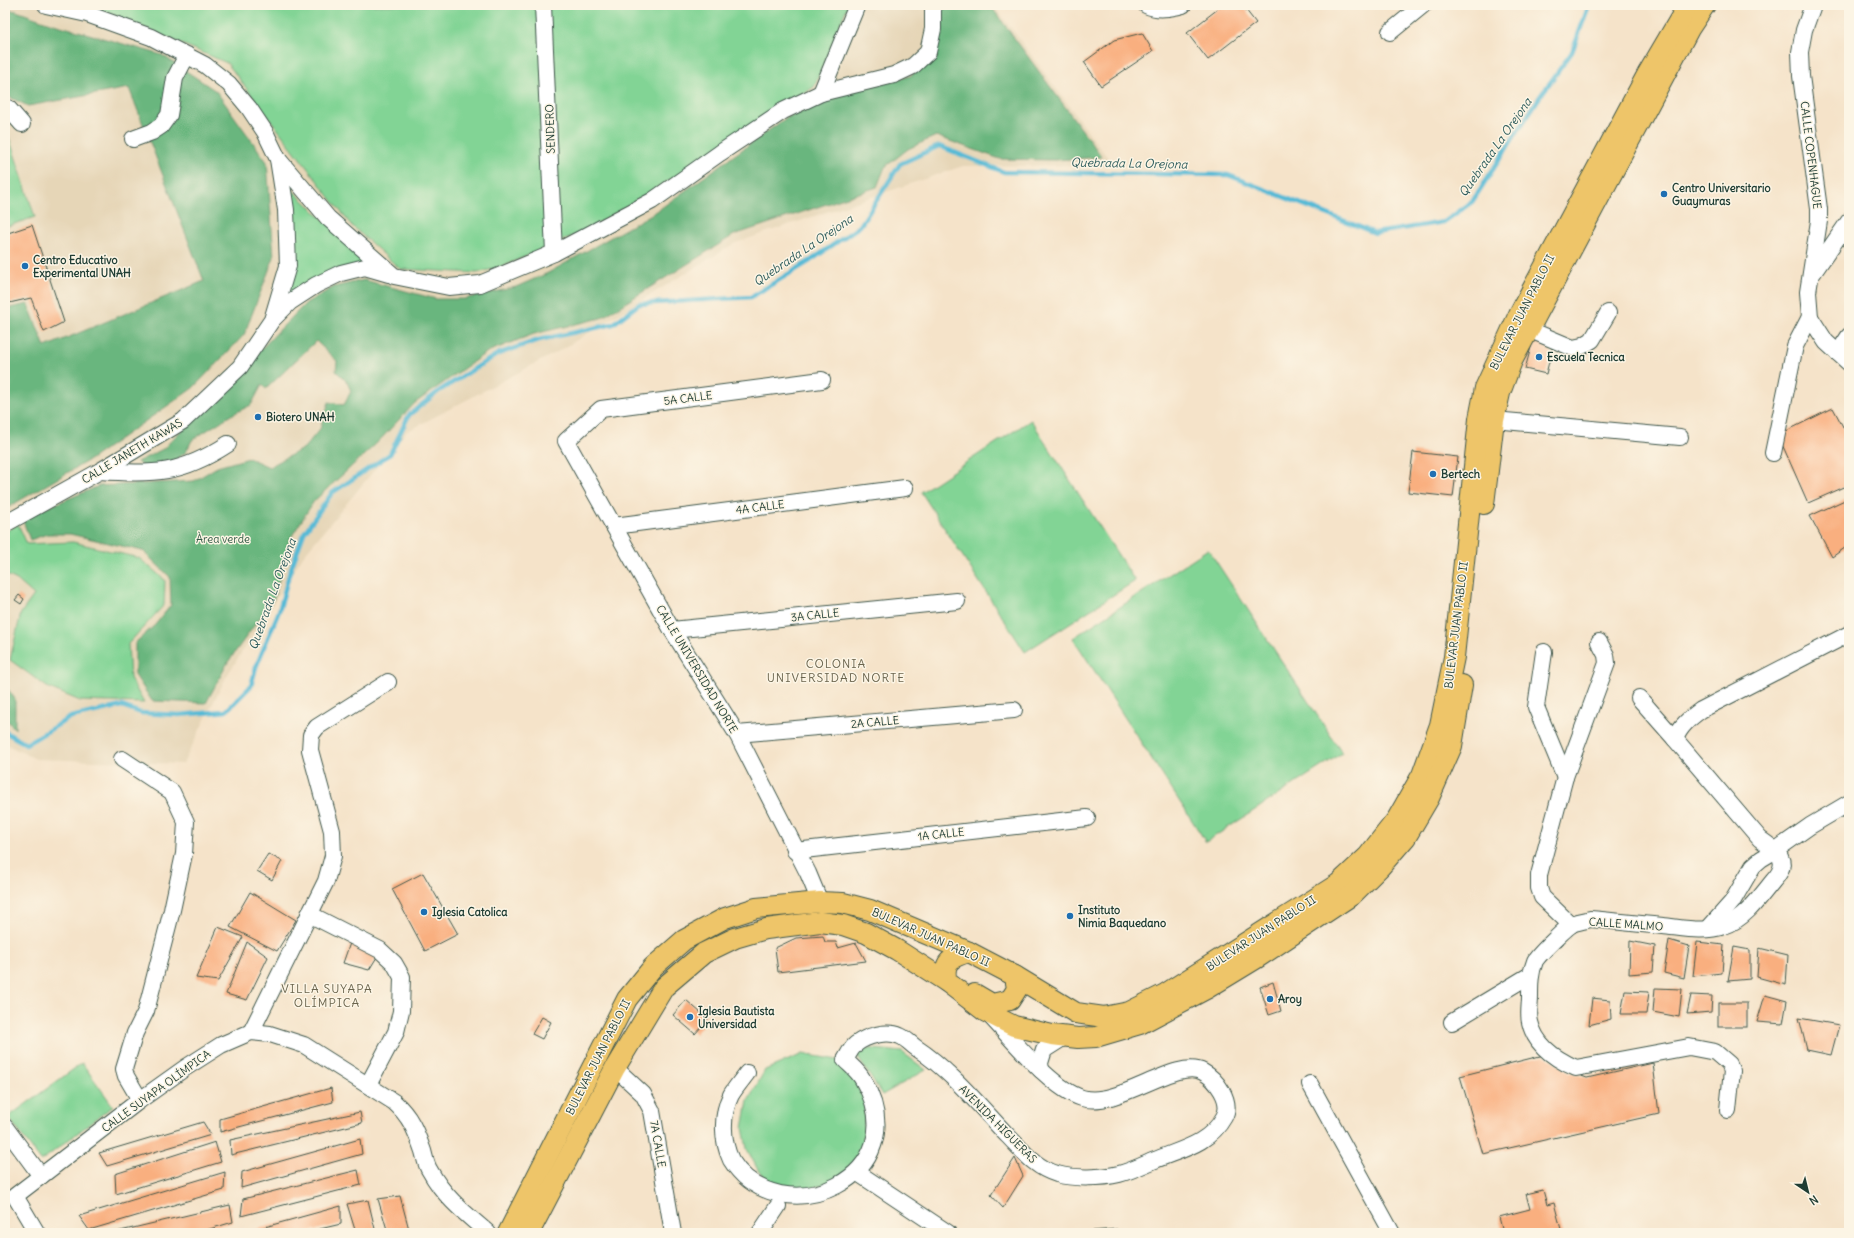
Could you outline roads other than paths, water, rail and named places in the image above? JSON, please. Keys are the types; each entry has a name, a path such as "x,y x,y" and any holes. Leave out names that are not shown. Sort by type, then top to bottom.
{"main road":[{"name":"BULEVAR JUAN PABLO II","path":"529,1233 615,1068 664,987 704,953 735,938 766,929 820,922 843,925 866,933 897,950 954,987 986,1012 1014,1026 1052,1035 1096,1037 1114,1033 1140,1024 1206,989 1257,958 1352,895 1380,867 1406,837 1429,798 1452,746 1472,615 1494,420 1500,393 1512,361 1655,76 1688,5"},
{"name":"BULEVAR JUAN PABLO II","path":"508,1233 627,999 653,966 684,940 726,918 756,908 820,902 843,904 870,910 969,952 1014,976 1076,1013 1104,1017 1130,1012 1165,994 1338,884 1368,856 1397,819 1422,775 1440,725 1454,658 1479,419 1485,388 1519,314 1697,5"},
{"name":"BULEVAR JUAN PABLO II","path":"1655,76 1705,5"},
{"name":"BULEVAR JUAN PABLO II","path":"1655,76 1714,5"},
{"path":"969,952 955,956 948,963 944,971 954,987 973,993 992,1004 1004,1002 1010,1000 1017,989 1014,976"}],"street":[{"name":"CALLE JANETH KAWAS","path":"5,524 100,471 183,421 240,367 272,320 288,266 286,210 278,160 265,132 249,108 229,84 187,55 151,38 87,14 46,5"},
{"name":"SENDERO","path":"543,5 554,253"},
{"path":"821,93 857,5"},
{"path":"272,320 290,302 316,285 341,273 365,267 394,276 449,288 480,284 554,253 652,201 782,111 821,93 894,75 913,66 928,52 934,29 933,5"},
{"path":"1146,5 1154,8 1168,8 1183,5"},
{"path":"1390,32 1422,5"},
{"name":"CALLE COPENHAGUE","path":"1813,5 1804,30 1800,52 1801,76 1819,209 1819,221 1808,292 1810,317 1826,342 1844,358"},
{"path":"133,139 152,132 161,126 169,115 175,78 187,55"},
{"path":"5,107 8,108 22,124"},
{"path":"278,160 328,218 394,276"},
{"path":"1811,276 1849,221"},
{"path":"1528,329 1572,348 1582,346 1592,340 1608,313"},
{"path":"1772,453 1795,346 1810,317"},
{"path":"1844,358 1849,336"},
{"name":"5A CALLE","path":"566,441 601,409 822,380"},
{"path":"1494,420 1680,437"},
{"name":"CALLE UNIVERSIDAD NORTE","path":"566,441 672,630 736,734 795,851 808,873 820,902"},
{"path":"100,471 137,474 173,470 206,458 228,444"},
{"name":"4A CALLE","path":"614,526 905,488"},
{"name":"3A CALLE","path":"672,630 957,601"},
{"path":"1675,739 1678,732 1688,719 1701,710 1849,634"},
{"path":"1571,925 1542,897 1539,888 1540,874 1565,777 1607,663 1606,655 1599,642"},
{"path":"1544,652 1536,707 1565,777"},
{"path":"251,1032 326,881 332,856 332,831 310,750 311,735 317,727 388,682"},
{"path":"1639,698 1760,839 1776,850"},
{"name":"2A CALLE","path":"736,734 1014,710"},
{"path":"122,759 172,792 186,822 184,854 170,918 146,1011 135,1033 124,1069 126,1076 140,1100"},
{"path":"1708,929 1732,902 1753,866 1810,826 1849,803"},
{"name":"1A CALLE","path":"795,851 1087,818"},
{"name":"CALLE MALMO","path":"1728,1110 1732,1071 1729,1064 1715,1052 1690,1047 1576,1068 1562,1062 1547,1051 1536,1038 1529,1021 1530,975 1535,960 1571,925 1590,919 1700,930 1724,926 1740,917 1778,876 1782,869 1781,860 1776,850"},
{"path":"309,914 380,950 394,963 402,977 401,1011 396,1032 368,1085"},
{"path":"1452,1022 1530,975"},
{"name":"AVENIDA HIGUERAS","path":"747,1073 731,1096 729,1103 724,1123 726,1150 738,1175 758,1194 778,1206 799,1208 815,1206 841,1194 861,1175 873,1152 878,1127 874,1102 863,1078 845,1060 856,1044 885,1033 899,1035 931,1058 1032,1162 1057,1174 1087,1177 1119,1174 1206,1139 1218,1128 1226,1113 1225,1099 1219,1087 1211,1076 1200,1070 1175,1072 1112,1097 1099,1100 1082,1098 1060,1086 1041,1070 986,1012"},
{"name":"CALLE SUYAPA OLÍMPICA","path":"37,1233 15,1196 140,1100 185,1068 221,1045 251,1032 270,1034 304,1045 390,1099 406,1113 417,1134 428,1169 436,1182 448,1198 488,1233"},
{"path":"1041,1070 1044,1050 1066,1036"},
{"name":"7A CALLE","path":"615,1068 643,1094 652,1111 673,1233"},
{"path":"1310,1084 1392,1233"},
{"path":"5,1127 41,1176"},
{"path":"861,1175 948,1233"},
{"path":"760,1233 778,1206"}],"waterway":[{"name":"Quebrada La Orejona","path":"5,732 26,744 71,717 122,706 141,713 179,715 226,711 251,686 256,667 279,611 290,571 304,533 332,493 390,454 409,415 439,391 498,354 539,340 613,324 639,304 751,297 810,261 860,226 900,164 939,146 1004,172 1228,175 1375,233 1444,222 1472,202 1541,95 1572,52 1589,5"}],"place":[{"name":"Centro Universitario Guaymuras","path":"1664,194"},
{"name":"Centro Educativo Experimental UNAH","path":"25,266"},
{"name":"Escuela Tecnica","path":"1539,357"},
{"name":"Biotero UNAH","path":"258,417"},
{"name":"Bertech","path":"1433,474"},
{"name":"Iglesia Catolica","path":"424,912"},
{"name":"Instituto Nimia Baquedano","path":"1070,916"},
{"name":"Aroy","path":"1270,999"},
{"name":"Iglesia Bautista Universidad","path":"690,1017"}],"district":[{"name":"COLONIA UNIVERSIDAD NORTE","path":"836,670"},
{"name":"VILLA SUYAPA OLÍMPICA","path":"327,995"}],"park label":[{"name":"Àrea verde","path":"223,539"}]}
